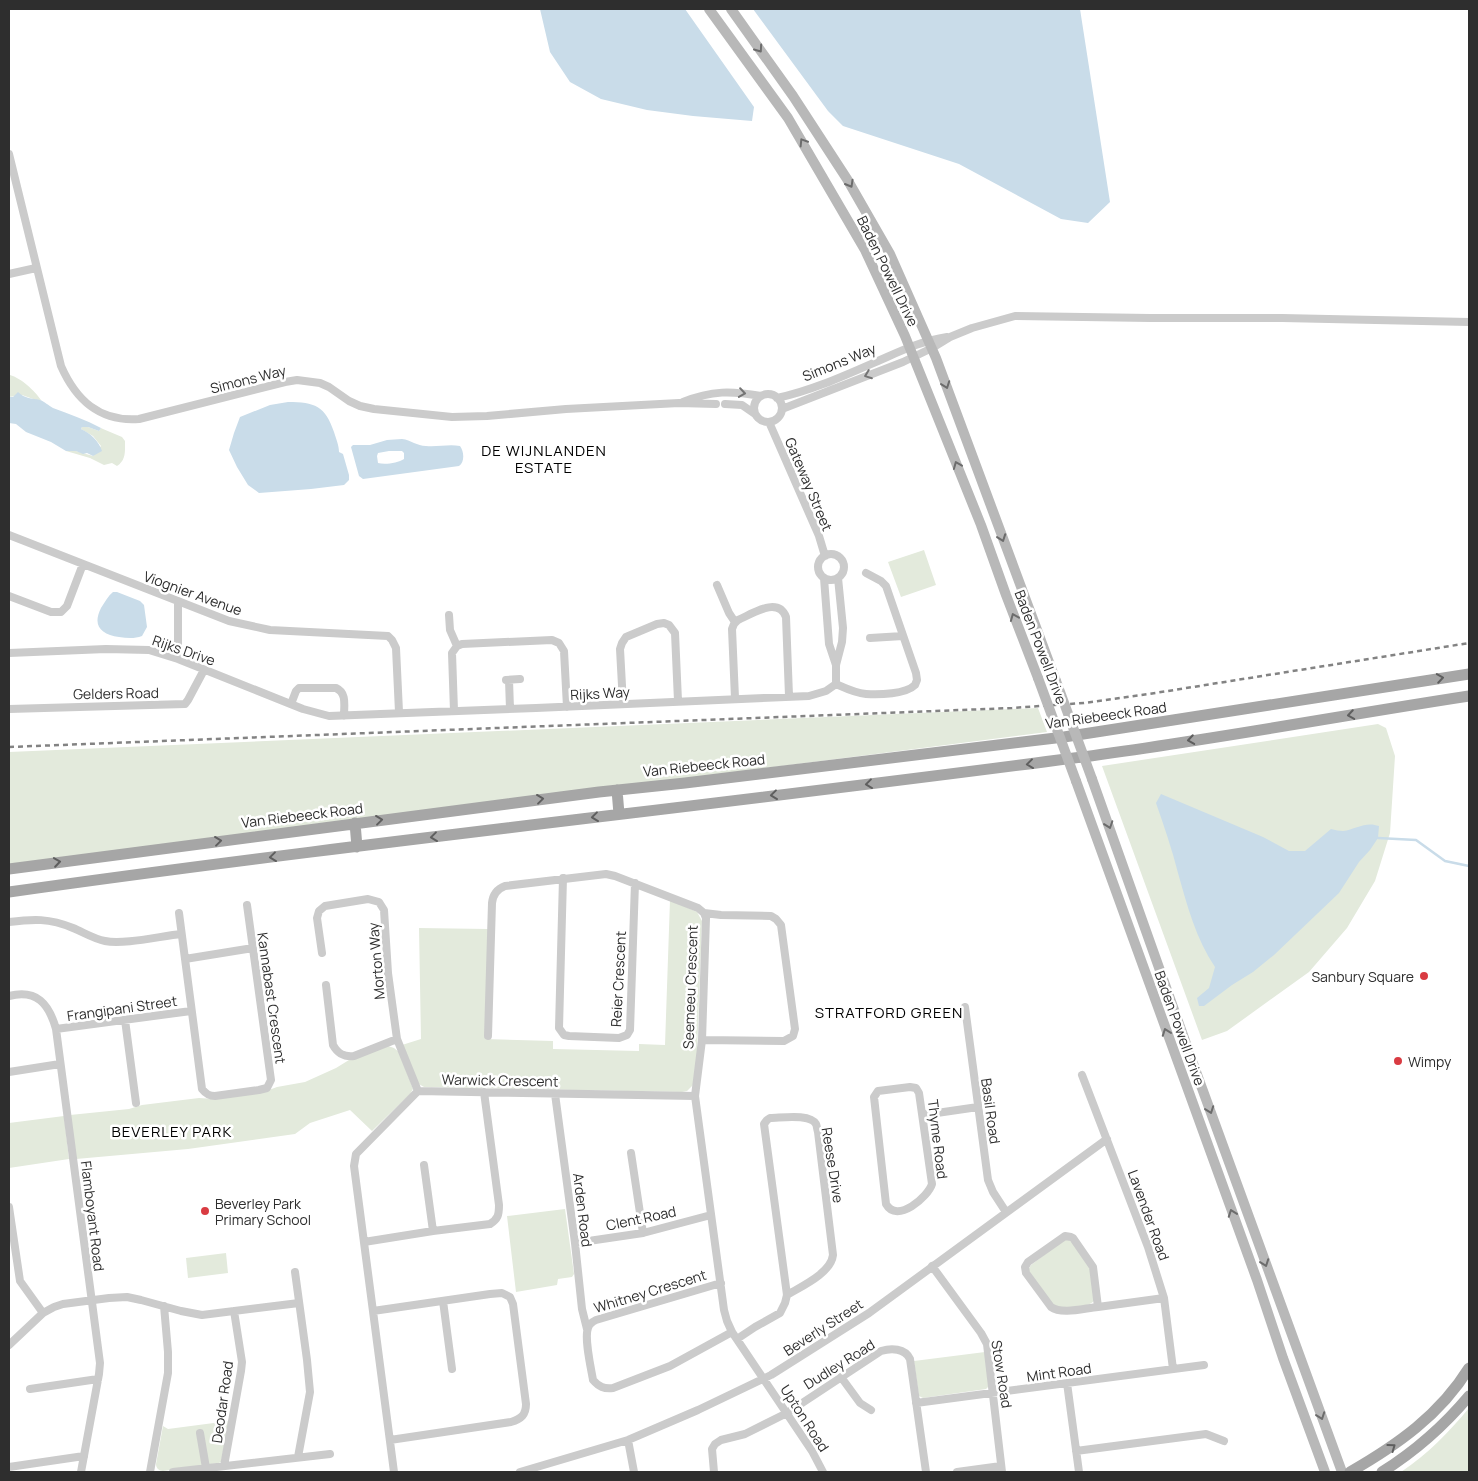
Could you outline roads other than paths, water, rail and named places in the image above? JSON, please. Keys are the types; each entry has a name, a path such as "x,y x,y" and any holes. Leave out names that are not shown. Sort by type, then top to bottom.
{"main road":[{"name":"Baden Powell Drive","path":"709,9 778,104 807,149 865,250 912,352 981,525 1076,781 1325,1472"},
{"name":"Baden Powell Drive","path":"731,9 793,96 847,180 890,254 930,344 1092,779 1198,1078 1342,1472"},
{"name":"Van Riebeeck Road","path":"9,869 617,790 1064,737 1469,674"},
{"path":"9,892 619,814 1078,758 1469,696"},
{"path":"617,790 619,814"},
{"path":"355,823 357,847"},
{"path":"101,856 103,879"},
{"path":"1350,1472 1378,1456 1418,1427 1446,1398 1469,1368"},
{"path":"1382,1472 1430,1438 1451,1418 1469,1396"}],"street":[{"name":"Simons Way","path":"9,154 58,358 68,382 78,396 89,406 102,413 132,420 147,418 297,380 320,383 360,406 400,413 452,417 679,403 716,404"},
{"path":"9,274 36,268"},
{"path":"912,352 972,328 1015,316 1282,318 1469,322"},
{"name":"Simons Way","path":"777,398 791,395 912,352"},
{"name":"Simons Way","path":"782,408 912,352"},
{"name":"Simons Way","path":"679,403 716,392 761,396"},
{"path":"725,404 742,405 761,420 769,422 777,420 780,416 782,408 780,401 770,394 761,396 754,406 755,414"},
{"name":"Gateway Street","path":"769,422 819,536 825,556"},
{"name":"Viognier Avenue","path":"9,535 229,621 270,630 388,636 396,648 399,712"},
{"path":"824,578 832,580 838,578 843,573 843,561 837,556 825,556 819,567 819,571 824,578 829,644 836,665"},
{"path":"9,596 51,612 61,612 67,606 83,564"},
{"path":"838,578 842,613 842,642 836,665 836,684 866,694 906,691 915,685 917,680 916,673 886,586 875,577 866,573"},
{"path":"717,585 735,622"},
{"path":"178,601 178,660"},
{"path":"735,698 732,629 735,622 769,607 776,606 784,611 787,620 789,696"},
{"path":"827,614 842,613"},
{"path":"449,615 450,630 457,646"},
{"path":"623,704 620,649 622,642 626,638 660,623 670,625 675,633 678,701"},
{"path":"870,638 903,636"},
{"path":"454,710 452,653 457,646 462,644 552,640 557,642 564,651 567,707"},
{"name":"Rijks Drive","path":"9,653 139,648 154,651 317,714 344,716"},
{"name":"Gelders Road","path":"9,709 185,704 204,670"},
{"path":"510,709 507,680 520,680"},
{"name":"Rijks Way","path":"344,716 399,712 567,707 789,696 826,692 836,684"},
{"path":"291,704 299,688 336,688 341,690 344,695 344,716"},
{"name":"Seemeeu Crescent","path":"488,1036 492,903 494,895 499,889 506,886 606,874 615,876 700,909 706,918 702,1040 695,1096"},
{"name":"Reier Crescent","path":"563,878 559,1028 568,1036 619,1038 625,1036 630,1030 635,883"},
{"name":"Morton Way","path":"322,953 317,918 319,911 325,906 334,904 368,899 379,902 384,910 388,974 397,1040 418,1092"},
{"name":"Kannabast Crescent","path":"179,913 202,1089 205,1094 215,1096 267,1088 271,1080 247,905"},
{"path":"702,1040 784,1041 793,1036 795,1029 779,921 771,916 704,913"},
{"path":"9,922 35,919 46,920 65,925 98,940 111,942 181,934"},
{"path":"184,959 252,948"},
{"path":"326,986 333,1046 336,1051 347,1056 354,1056 397,1040"},
{"name":"Flamboyant Road","path":"9,996 25,994 41,1001 52,1014 56,1029 100,1369 81,1472"},
{"name":"Basil Road","path":"965,1007 990,1186 1006,1212"},
{"name":"Frangipani Street","path":"56,1029 191,1011"},
{"path":"125,1020 136,1103"},
{"path":"9,1072 60,1064"},
{"name":"Lavender Road","path":"1082,1075 1148,1247 1164,1298 1174,1369"},
{"name":"Thyme Road","path":"892,1088 916,1088 919,1092 923,1114 932,1184 926,1194 905,1211 893,1211 886,1204 874,1095 878,1091 892,1088"},
{"path":"394,1472 354,1166 356,1154 418,1092"},
{"name":"Warwick Crescent","path":"418,1092 695,1096"},
{"path":"364,1242 490,1224 498,1217 499,1205 484,1092"},
{"name":"Arden Road","path":"555,1094 582,1309 587,1329"},
{"path":"695,1096 726,1316 735,1336 764,1378"},
{"path":"923,1114 978,1107"},
{"name":"Reese Drive","path":"735,1336 780,1313 785,1303 787,1295 764,1124 770,1118 803,1117 813,1121 818,1132 833,1255 832,1263 826,1269 787,1295"},
{"name":"Beverly Street","path":"520,1472 628,1440 698,1410 764,1378 869,1313 1107,1139"},
{"path":"631,1153 643,1233"},
{"path":"424,1165 433,1231"},
{"path":"9,1207 20,1281 43,1313"},
{"name":"Clent Road","path":"575,1243 643,1233 711,1215"},
{"path":"1098,1307 1093,1267 1071,1237 1062,1237 1026,1265 1026,1273 1054,1310 1060,1312 1098,1307 1164,1298"},
{"name":"Stow Road","path":"932,1266 984,1338 988,1351 1002,1469"},
{"path":"295,1272 310,1392 298,1457"},
{"name":"Whitney Crescent","path":"721,1282 596,1320 590,1324 587,1329 587,1340 593,1380 598,1385 607,1389 670,1366 735,1336"},
{"path":"373,1311 502,1293 510,1297 513,1304 526,1404 525,1413 518,1420 511,1422 390,1440"},
{"path":"9,1345 43,1313 59,1305 127,1297 202,1315 299,1303"},
{"path":"442,1301 452,1369"},
{"path":"150,1472 168,1373 164,1306"},
{"name":"Deodar Road","path":"224,1466 242,1362 234,1311"},
{"name":"Dudley Road","path":"714,1472 712,1448 715,1444 721,1440 746,1434 787,1413 881,1351 891,1349 904,1351 910,1359 926,1472"},
{"name":"Mint Road","path":"916,1403 1204,1365"},
{"path":"842,1377 860,1403 871,1410"},
{"name":"Upton Road","path":"764,1378 812,1451 823,1472"},
{"path":"30,1389 98,1380"},
{"path":"1067,1383 1079,1472"},
{"path":"200,1433 206,1468"},
{"path":"1076,1451 1206,1434 1224,1441"},
{"path":"628,1440 634,1472"},
{"path":"173,1472 330,1454"},
{"path":"9,1467 84,1456"},
{"path":"957,1472 1002,1469"}],"water":[{"path":"540,9 685,9 754,107 752,121 647,110 601,99 570,82 550,52"},
{"path":"753,9 1080,9 1110,202 1088,223 1061,219 959,164 843,126 828,111"},
{"path":"18,392 101,428 99,431 88,427 82,427 81,429 94,438 102,451 93,456 87,453 66,451 51,442 26,432 16,424 9,423 9,397 13,397"},
{"path":"288,402 305,403 318,407 327,416 338,444 339,452 343,454 349,475 349,480 344,485 259,493 248,485 229,450 240,417 270,405"},
{"path":"402,439 423,446 460,446 463,459 459,466 363,479 359,476 351,447 353,445 370,445 387,440","holes":["402,451 404,459 395,463 378,463 378,453"]},
{"path":"113,592 140,601 144,605 147,627 142,636 133,638 113,636 100,628 97,620 98,614 105,601"},
{"path":"1161,794 1263,837 1289,851 1305,851 1331,829 1343,831 1370,824 1379,826 1378,838 1359,862 1339,893 1274,955 1204,1006 1199,1006 1197,998 1209,988 1215,967 1202,945 1189,909 1171,846 1156,803"}],"waterway":[{"path":"1378,838 1416,840 1445,861 1469,866"}],"railway":[{"path":"9,747 1012,708 1084,703 1469,643"}],"place":[{"name":"Sanbury Square","path":"1424,976"},
{"name":"Wimpy","path":"1398,1061"},
{"name":"Beverley Park Primary School","path":"205,1211"}],"district":[{"name":"DE WIJNLANDEN ESTATE","path":"544,458"},
{"name":"STRATFORD GREEN","path":"889,1012"},
{"name":"BEVERLEY PARK","path":"172,1131"}]}
